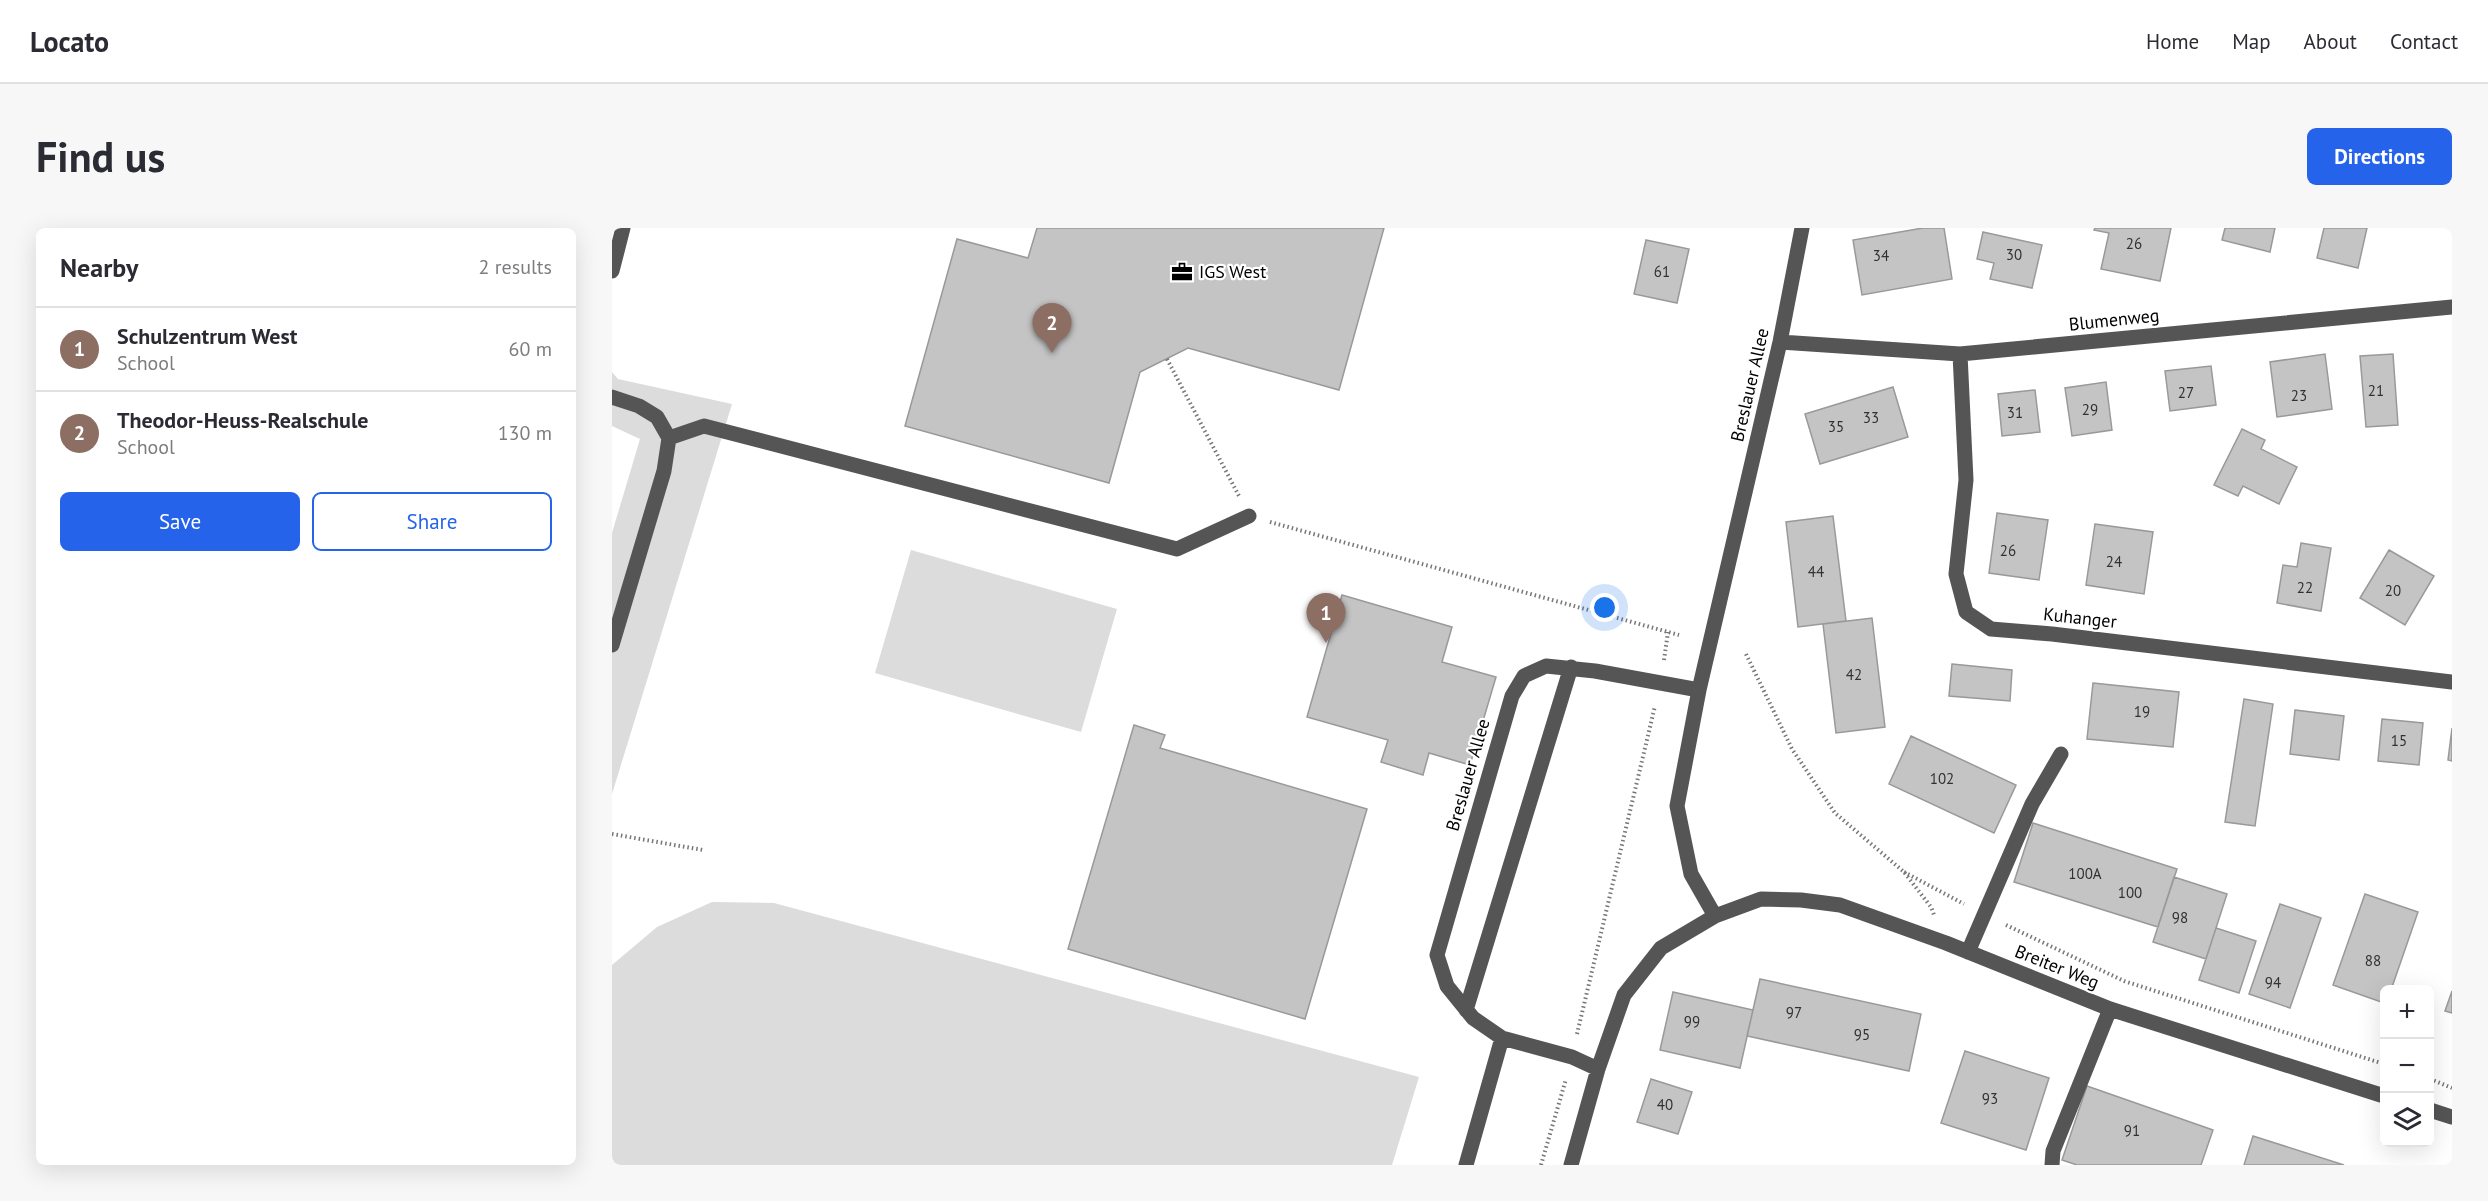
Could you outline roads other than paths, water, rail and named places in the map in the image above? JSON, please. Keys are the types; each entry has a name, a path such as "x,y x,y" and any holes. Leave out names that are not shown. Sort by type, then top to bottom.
{"street":[{"path":"612,270 623,228"},
{"name":"Breslauer Allee","path":"1715,916 1691,874 1677,806 1699,690 1780,342 1802,228"},
{"name":"Blumenweg","path":"1780,342 1960,354 2452,307"},
{"name":"Kuhanger","path":"1960,354 1966,480 1956,574 1966,612 1983,624 1991,629 2052,634 2452,682"},
{"path":"612,398 639,406 657,417 669,438 663,471 612,645"},
{"path":"669,438 704,426 1177,549 1250,516"},
{"name":"Breslauer Allee","path":"1598,1069 1572,1057 1502,1038 1473,1018 1447,986 1437,955 1512,696 1524,676 1546,666 1571,668 1699,690"},
{"path":"1466,1010 1571,668"},
{"path":"1968,952 2032,804 2061,754"},
{"name":"Breiter Weg","path":"1715,916 1761,899 1801,900 1840,905 1946,943 2110,1009 2380,1094"},
{"path":"1570,1165 1598,1069 1624,995 1660,948 1715,916"},
{"path":"2052,1165 2053,1151 2110,1009"},
{"path":"1466,1165 1502,1038"},
{"path":"2434,1111 2452,1117"}],"place":[{"name":"IGS West","path":"1182,272"},
{"name":"Theodor-Heuss-Realschule","path":"1052,353"},
{"name":"Schulzentrum West","path":"1326,643"}]}
